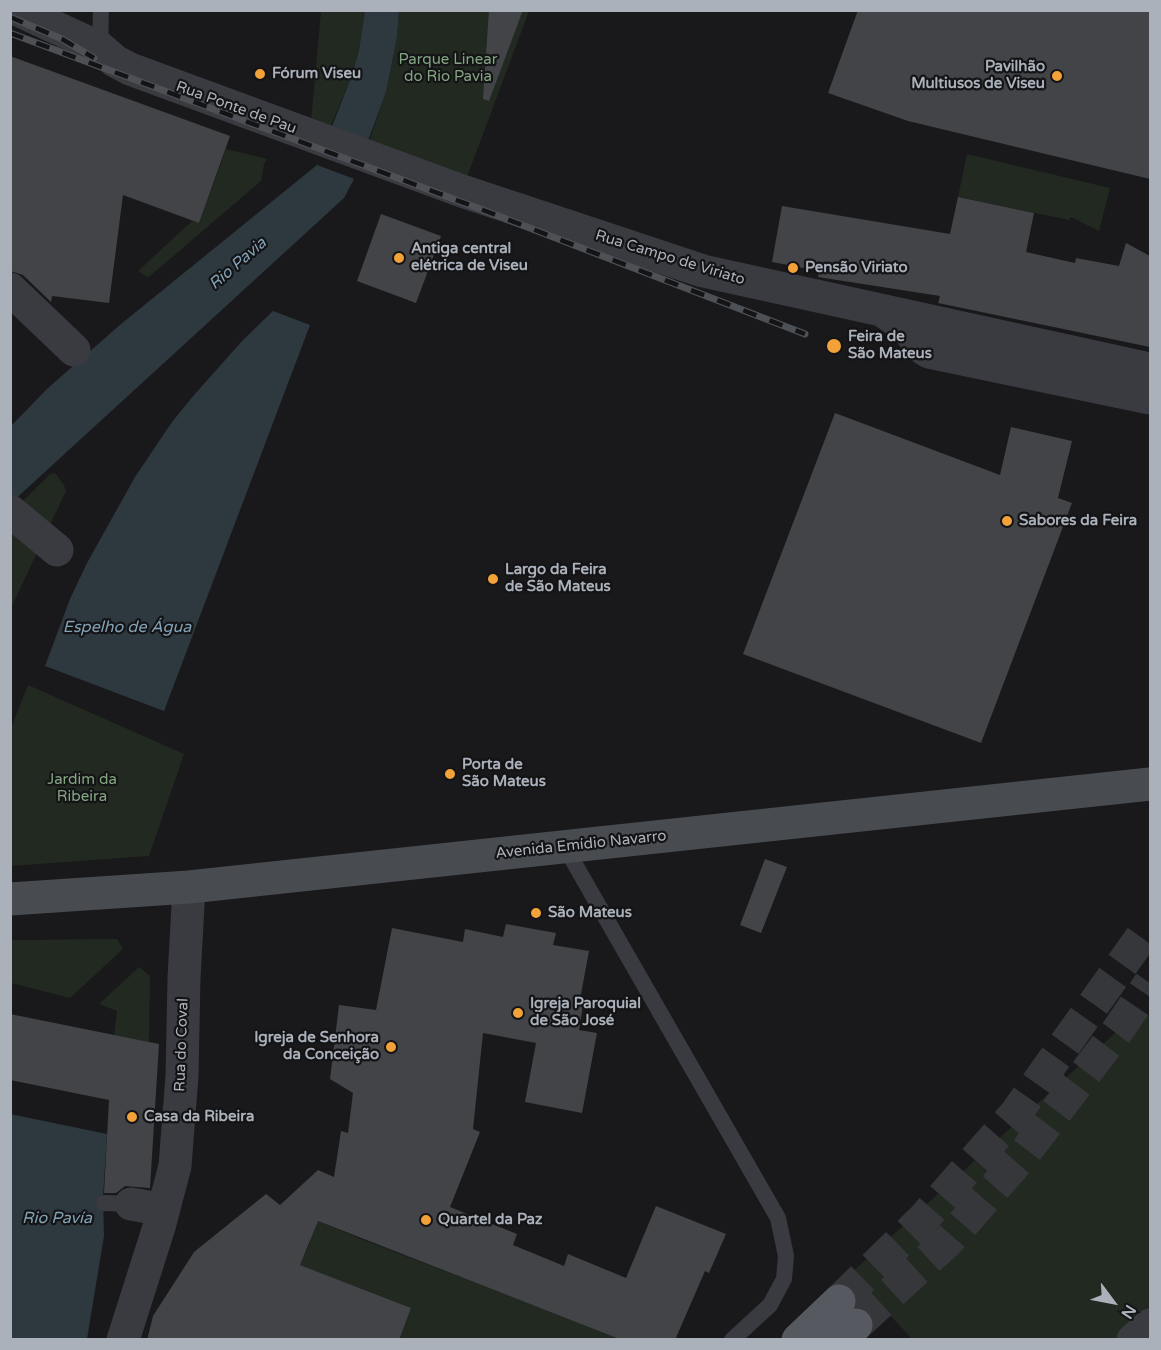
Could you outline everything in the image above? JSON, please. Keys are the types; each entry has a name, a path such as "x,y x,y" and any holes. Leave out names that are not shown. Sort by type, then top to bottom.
{"main road":[{"name":"Avenida Emídio Navarro","path":"10,900 189,887 1150,784"},
{"path":"798,1340 845,1322"}],"street":[{"name":"Rua Ponte de Pau","path":"18,10 85,32 115,61 130,69 462,191"},
{"name":"Rua Campo de Viriato","path":"462,191 703,271 1150,369"},
{"path":"10,289 74,350"},
{"name":"Rua Campo de Viriato","path":"882,310 907,328 921,347 929,352 1150,398"},
{"path":"10,511 57,550"},
{"name":"Rua do Coval","path":"123,1340 176,1166 182,1076 189,887"},
{"path":"117,1203 148,1207 163,1212"},
{"path":"1133,1340 1150,1325"}],"lane":[{"path":"85,32 102,10"},
{"path":"565,847 778,1218 786,1256 784,1279 770,1305 732,1340"}],"green space":[{"path":"321,11 365,11 359,50 352,75 330,128 311,122"},
{"name":"Parque Linear do Rio Pavia","path":"399,11 529,11 467,177 369,142 386,92 397,37"},
{"path":"226,149 267,159 261,181 150,276 147,277 138,271 192,221 199,223"},
{"path":"967,154 1110,188 1099,231 1071,217 1069,220 958,197"},
{"path":"55,473 66,491 11,608 11,513 50,474"},
{"name":"Jardim da Ribeira","path":"28,685 184,754 149,856 11,866 11,728"},
{"path":"117,939 123,949 70,998 11,983 11,940"},
{"path":"139,967 150,976 149,1042 114,1035 117,1011 99,1004"},
{"path":"1138,1012 1150,1016 1150,1339 912,1339 851,1273"},
{"path":"301,1214 622,1339 399,1339 411,1308 300,1265 310,1242 287,1227"}],"water":[{"name":"Rio Pavia","path":"365,11 399,11 397,37 386,92 354,179 344,198 11,503 11,426 48,388 121,324 317,165 352,75 359,50"},
{"name":"Espelho de Água","path":"273,311 310,325 164,711 45,666 70,599 87,563 135,477 172,422 194,395 243,340"},
{"name":"Rio Pavía","path":"10,1114 107,1134 103,1197 104,1236 87,1339 11,1339"}],"pier":[{"path":"372,143 357,180 317,165 322,150"}],"building":[{"path":"489,10 523,10 489,101 483,99"},
{"name":"Pavilhão Multiusos de Viseu","path":"858,10 1150,10 1150,179 908,121 828,93"},
{"path":"10,56 230,136 199,223 123,195 109,303 52,296 51,302 23,275 10,271"},
{"path":"958,197 1034,213 1026,252 1075,263 1076,258 1119,266 1126,243 1150,256 1150,347 938,303 940,296 818,277 819,271 772,262 782,206 950,234"},
{"name":"Antiga central elétrica de Viseu","path":"381,214 441,236 416,303 357,281"},
{"path":"835,413 1000,475 1011,427 1072,441 1058,498 1072,503 981,743 743,654"},
{"path":"765,859 787,867 761,933 740,925"},
{"path":"506,924 556,933 553,945 589,951 579,1005 583,1005 579,1030 597,1033 582,1113 525,1102 536,1043 483,1033 473,1129 480,1132 450,1207 517,1234 513,1245 564,1266 568,1254 626,1278 656,1206 726,1234 709,1273 705,1271 675,1340 622,1340 318,1221 300,1265 411,1308 399,1340 147,1340 153,1316 194,1252 266,1194 280,1205 318,1170 334,1177 341,1131 348,1133 353,1093 330,1079 339,1005 376,1010 392,928 463,942 465,929 503,937"},
{"name":"Casa da Ribeira","path":"10,1014 159,1044 150,1188 125,1186 116,1193 104,1193 109,1100 10,1080"}],"tunnel":[{"path":"839,1301 924,1218 1016,1113 1150,925"},
{"path":"856,1325 948,1241 1023,1155 1118,1030 1150,983"}],"railway":[{"path":"10,17 62,39 94,58"},
{"path":"10,33 483,210 805,334"}],"place":[{"name":"Fórum Viseu","path":"260,74"},
{"name":"Pavilhão Multiusos de Viseu","path":"1057,76"},
{"name":"Antiga central elétrica de Viseu","path":"399,258"},
{"name":"Pensão Viriato","path":"793,268"},
{"name":"Feira de São Mateus","path":"834,346"},
{"name":"Sabores da Feira","path":"1007,521"},
{"name":"Largo da Feira de São Mateus","path":"493,579"},
{"name":"Porta de São Mateus","path":"450,774"},
{"name":"São Mateus","path":"536,913"},
{"name":"Igreja Paroquial de São José","path":"518,1013"},
{"name":"Igreja de Senhora da Conceição","path":"391,1047"},
{"name":"Casa da Ribeira","path":"132,1117"},
{"name":"Quartel da Paz","path":"426,1220"}]}
